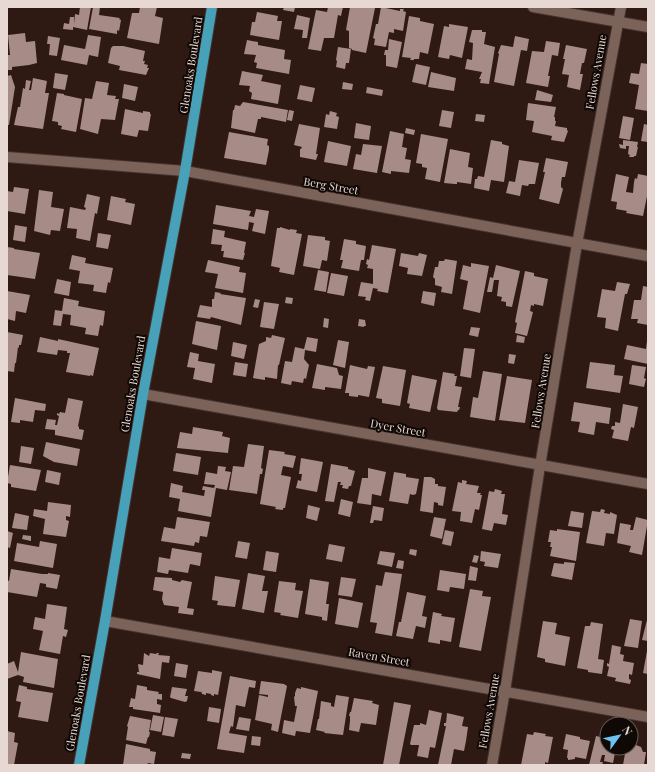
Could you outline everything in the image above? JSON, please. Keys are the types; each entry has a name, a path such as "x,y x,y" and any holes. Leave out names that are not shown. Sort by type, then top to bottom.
{"main road":[{"name":"Glenoaks Boulevard","path":"79,765 143,394 186,172 212,7"}],"street":[{"path":"533,7 648,27"},
{"name":"Fellows Avenue","path":"492,765 506,691 540,466 577,244 621,7"},
{"name":"Berg Street","path":"7,157 186,172 648,256"},
{"name":"Dyer Street","path":"143,394 540,466 648,484"},
{"name":"Raven Street","path":"105,621 648,717"}],"building":[{"path":"80,7 91,7 87,30 73,27 73,30 63,29 64,23 69,24 70,17 74,17 74,24 75,14 79,15"},
{"path":"93,7 100,7 99,15 120,18 119,31 117,30 117,34 89,29"},
{"path":"140,7 157,7 155,16 163,18 159,44 127,38 132,13 139,13"},
{"path":"284,7 295,7 294,12 283,10"},
{"path":"328,7 343,7 341,16 338,15 334,38 324,38 321,51 308,49 316,10 327,12"},
{"path":"350,7 375,8 366,53 349,48 349,31 346,30"},
{"path":"381,7 400,11 400,9 404,9 403,11 406,12 403,31 394,29 394,33 389,32 386,47 374,45 375,39 373,38 376,24 378,24"},
{"path":"257,12 278,16 277,21 282,21 279,40 250,35 252,22 255,22"},
{"path":"297,15 310,18 307,38 302,38 303,30 294,29"},
{"path":"409,16 420,18 420,21 434,24 428,54 420,52 419,59 414,60 410,60 411,58 402,57"},
{"path":"449,24 468,27 462,58 450,55 449,59 438,57 444,26 449,27"},
{"path":"472,30 482,30 482,32 486,32 484,44 495,47 489,84 480,83 481,79 479,79 482,72 465,69 467,59 472,60 473,43 469,42"},
{"path":"25,33 26,42 35,41 37,63 12,67 12,70 7,70 7,55 10,55 8,35"},
{"path":"88,35 101,37 98,57 89,55 87,65 61,60 64,45 85,49"},
{"path":"48,36 60,38 57,56 49,55 50,44 47,44"},
{"path":"515,36 529,39 527,51 521,50 514,86 494,82 498,53 501,45 513,47"},
{"path":"389,39 402,42 397,68 386,66 386,55 384,55 385,50 388,50"},
{"path":"247,40 258,42 258,45 285,50 284,59 291,60 289,74 256,68 257,63 254,62 256,55 244,54"},
{"path":"546,41 560,43 558,56 552,55 548,76 550,76 548,87 526,83 532,51 544,52"},
{"path":"566,45 587,49 580,74 583,74 580,90 567,87 569,75 562,74"},
{"path":"113,46 123,46 145,51 143,61 145,61 144,64 148,65 147,68 149,68 146,75 119,70 120,66 108,63 111,48"},
{"path":"338,47 351,49 349,63 346,63 345,69 336,67"},
{"path":"641,63 648,64 648,111 635,109 639,85 629,83 631,73 639,74"},
{"path":"416,64 430,67 426,85 412,82"},
{"path":"242,71 263,75 261,81 281,85 278,104 251,99 252,93 249,91 250,86 239,85"},
{"path":"431,72 456,78 454,91 428,87"},
{"path":"55,73 68,75 65,90 53,88"},
{"path":"11,75 15,87 9,125 7,125 7,76"},
{"path":"33,78 47,81 45,93 49,93 43,129 14,125 18,107 20,107 23,88 25,89 26,80 31,81 29,90 31,90"},
{"path":"96,81 109,83 107,95 116,96 115,99 119,99 115,120 101,119 98,134 80,129 85,98 92,99"},
{"path":"343,82 353,84 352,90 342,89"},
{"path":"124,84 138,87 135,101 122,98"},
{"path":"300,85 315,88 312,102 297,99"},
{"path":"367,87 383,90 382,96 366,93"},
{"path":"537,90 553,95 551,102 535,100"},
{"path":"57,93 82,99 76,132 61,129 62,126 58,125 58,122 52,121"},
{"path":"243,102 288,110 286,122 261,117 261,119 258,119 255,133 231,128 235,105 240,106"},
{"path":"528,103 556,107 554,117 556,121 555,126 567,128 568,131 564,142 551,140 552,136 532,132 534,121 526,120"},
{"path":"125,109 143,113 143,111 150,112 151,114 148,131 139,130 137,137 121,134"},
{"path":"289,110 294,111 292,121 287,120"},
{"path":"442,110 454,112 451,128 439,126"},
{"path":"330,111 337,113 336,116 339,117 337,129 324,127 326,114 329,115"},
{"path":"476,114 485,115 484,122 475,121"},
{"path":"623,116 634,118 630,140 619,138"},
{"path":"356,123 371,126 369,140 354,138"},
{"path":"299,124 320,128 316,154 318,154 316,160 300,157 300,149 302,147 294,145"},
{"path":"644,124 648,125 648,142 641,141"},
{"path":"406,128 415,130 414,135 405,133"},
{"path":"390,131 404,134 402,147 407,148 405,159 411,160 409,173 391,171 391,174 382,172"},
{"path":"229,132 268,139 267,145 269,146 269,150 266,165 224,158"},
{"path":"421,134 448,139 440,182 425,179 427,168 422,167 422,164 416,163"},
{"path":"491,140 502,142 502,144 509,146 504,182 491,180 489,191 474,188 475,179 477,179 478,176 484,177"},
{"path":"623,140 638,142 636,156 629,157 629,146 626,146 626,149 620,148 619,144 623,145"},
{"path":"328,141 351,146 347,166 324,162"},
{"path":"363,144 382,146 377,173 353,169 356,154 361,155"},
{"path":"450,149 470,153 468,167 473,168 471,184 457,182 457,184 444,183"},
{"path":"546,158 568,162 565,177 562,177 561,187 563,189 559,204 539,199 545,172 543,172"},
{"path":"519,160 539,163 535,184 529,184 528,186 522,185 520,196 506,193 509,181 515,182"},
{"path":"616,174 629,177 626,192 633,193 635,178 637,179 638,174 648,176 648,191 643,216 626,213 627,211 616,209 617,202 611,201"},
{"path":"14,187 29,189 25,214 7,211 7,191 13,192"},
{"path":"39,190 53,192 51,207 64,209 60,231 51,230 50,235 34,231"},
{"path":"87,194 100,197 97,214 95,213 90,241 76,238 77,229 67,228 70,207 85,210 86,208 84,207"},
{"path":"111,196 126,199 125,202 135,204 131,225 107,220"},
{"path":"216,205 251,211 249,216 254,217 256,209 269,211 265,234 252,231 254,223 249,222 248,230 213,224"},
{"path":"15,225 27,227 25,242 13,240"},
{"path":"280,227 290,230 297,230 296,233 302,234 294,275 279,272 280,268 271,266 277,228"},
{"path":"213,229 225,231 224,237 246,242 243,260 223,257 224,251 221,251 222,245 211,244"},
{"path":"98,233 111,235 108,249 96,247"},
{"path":"308,235 325,237 325,240 330,241 327,261 322,260 320,269 303,266"},
{"path":"344,239 356,241 356,244 366,246 364,260 361,260 359,271 341,268 343,260 340,260"},
{"path":"372,245 396,249 388,293 377,291 378,289 373,288 370,301 365,300 366,297 358,296 361,282 373,284 373,269 367,268 368,265 366,264 367,259 369,260"},
{"path":"7,247 40,253 35,279 7,275"},
{"path":"401,253 418,256 419,253 427,255 422,276 407,274 408,268 399,266"},
{"path":"72,255 86,258 85,263 113,268 106,293 93,291 94,285 78,283 80,271 69,269"},
{"path":"445,259 457,261 452,294 441,292 442,287 435,285 435,279 433,277 435,267 438,267 439,261 444,261"},
{"path":"208,260 240,267 239,272 246,273 243,293 215,288 218,274 205,272"},
{"path":"471,263 489,266 480,313 463,309 468,281 460,279 463,265 471,267"},
{"path":"496,265 520,271 512,307 506,306 506,302 501,301 502,297 497,296 499,280 494,280 492,292 487,292 490,277 493,278"},
{"path":"318,270 329,272 326,292 314,290"},
{"path":"525,271 534,273 534,276 548,279 543,306 534,304 534,306 531,305 530,311 533,312 527,336 515,333 517,323 515,322"},
{"path":"331,273 348,276 344,296 327,293"},
{"path":"57,279 71,282 69,296 54,293"},
{"path":"617,282 630,284 627,294 625,294 618,331 605,328 606,318 597,317 602,289 615,291"},
{"path":"643,286 648,287 648,325 637,323 638,319 631,319 634,300 641,300"},
{"path":"7,291 30,295 26,313 16,311 15,321 7,319"},
{"path":"423,291 436,293 434,306 421,303"},
{"path":"215,292 246,298 241,325 211,317 210,319 197,317 200,305 212,307 212,299 214,299"},
{"path":"286,297 293,298 292,304 285,303"},
{"path":"64,298 79,301 78,306 105,311 103,326 100,325 98,336 85,334 86,328 70,325 71,315 63,314 61,326 53,325 55,310 62,311"},
{"path":"255,299 260,300 258,308 253,307"},
{"path":"264,302 279,304 274,329 260,327"},
{"path":"324,318 329,319 328,328 323,327"},
{"path":"359,319 365,320 366,326 358,326"},
{"path":"196,321 221,326 217,350 192,344"},
{"path":"471,327 480,328 478,337 469,335"},
{"path":"7,332 23,335 21,345 19,345 19,348 18,347 14,372 7,371"},
{"path":"272,335 285,338 278,365 277,379 265,377 265,380 253,378 259,344 266,341 266,337 271,338"},
{"path":"517,335 525,337 524,343 516,342"},
{"path":"40,337 58,341 58,339 99,348 93,376 66,372 70,353 67,353 67,351 58,350 57,355 37,352"},
{"path":"307,337 318,339 316,352 305,350 304,359 309,365 306,379 304,378 303,383 292,381 291,385 281,383 285,361 292,362 295,347 304,349"},
{"path":"338,340 349,342 345,368 333,365"},
{"path":"647,341 648,364 624,359 627,345 646,349"},
{"path":"233,342 247,345 244,359 231,356"},
{"path":"464,348 475,349 471,378 460,376"},
{"path":"190,352 199,354 198,361 215,364 212,383 193,379 195,368 187,367"},
{"path":"509,354 516,355 514,364 508,363"},
{"path":"235,362 248,364 246,377 233,375"},
{"path":"590,362 615,365 614,375 623,376 620,393 586,388"},
{"path":"317,364 337,368 339,375 343,376 341,389 325,387 325,390 312,388"},
{"path":"350,365 367,369 368,366 375,367 369,397 358,395 358,397 349,396 349,393 345,393"},
{"path":"632,365 646,367 644,387 629,384"},
{"path":"383,366 406,370 400,406 382,403 382,399 376,398"},
{"path":"483,371 502,374 495,421 470,417 473,397 478,398"},
{"path":"443,372 455,374 454,376 457,376 455,386 462,387 458,407 460,407 457,412 438,410 437,408"},
{"path":"412,375 437,380 430,412 409,408 410,404 407,403"},
{"path":"507,376 532,380 525,423 499,420"},
{"path":"15,398 46,404 45,411 35,410 33,422 20,420 20,423 11,422"},
{"path":"68,398 83,401 78,426 79,429 84,430 82,440 55,435 55,430 45,429 47,419 56,420 55,425 57,425 59,416 57,413 65,413"},
{"path":"574,402 611,408 609,424 596,422 594,435 578,432 580,422 571,421"},
{"path":"623,404 638,407 634,428 631,427 628,441 612,438 614,430 611,429 612,426 615,426 615,422 620,423"},
{"path":"193,427 223,432 222,436 230,438 228,453 177,448 180,432 192,434"},
{"path":"46,442 80,449 77,466 54,462 43,456"},
{"path":"248,444 264,446 261,468 263,469 262,474 260,474 257,494 229,490 233,466 244,467"},
{"path":"21,446 34,448 31,464 19,462"},
{"path":"269,450 285,452 284,454 296,456 293,468 283,466 281,475 291,477 285,508 283,508 283,510 260,504"},
{"path":"176,453 201,457 198,475 173,471"},
{"path":"301,458 323,462 317,492 296,488 298,480 301,481 302,474 299,474"},
{"path":"331,464 348,467 348,469 355,471 351,486 349,486 348,489 342,488 343,485 340,485 341,482 338,482 334,502 325,501"},
{"path":"10,465 41,470 36,491 11,487 11,484 7,483"},
{"path":"218,466 226,467 225,471 231,472 227,490 216,488 211,517 178,511 180,499 169,497 171,483 183,486 182,492 204,496 205,490 202,490 203,486 214,488 215,485 204,484 206,472 217,474"},
{"path":"368,468 386,472 381,496 372,494 371,505 357,503 362,478 368,478"},
{"path":"47,470 61,473 59,485 45,482"},
{"path":"394,472 406,474 406,477 419,479 416,494 410,494 408,504 389,501"},
{"path":"424,477 431,477 435,479 435,484 438,484 438,486 446,487 443,506 434,502 433,513 420,511"},
{"path":"462,480 467,481 466,484 479,486 477,493 481,493 480,495 482,495 479,510 475,509 472,523 460,521 461,512 452,511 458,482 462,483"},
{"path":"495,489 502,491 501,494 505,494 502,514 508,515 506,525 494,523 492,531 482,529 489,491 494,492"},
{"path":"341,499 353,502 350,517 338,514"},
{"path":"48,502 71,505 70,517 66,516 66,520 69,521 66,537 43,534 45,519 33,516 34,509 47,511"},
{"path":"308,505 320,508 317,521 306,518"},
{"path":"373,506 384,508 382,521 374,520 373,523 370,523"},
{"path":"601,509 605,510 604,513 610,514 610,512 617,515 614,534 606,533 604,546 586,543 592,511 600,512"},
{"path":"571,511 584,513 582,528 568,526"},
{"path":"15,513 29,516 27,530 12,528"},
{"path":"177,517 210,522 207,537 200,536 199,543 195,542 194,546 161,541 164,527 175,529"},
{"path":"434,517 446,519 442,539 430,536"},
{"path":"636,517 648,520 642,555 629,552 631,546 617,543 620,523 631,525 630,530 633,530"},
{"path":"557,529 580,532 576,561 550,556 552,547 550,547 551,542 548,542 550,530 557,531"},
{"path":"445,530 454,532 451,546 442,544"},
{"path":"7,531 13,533 10,548 7,547"},
{"path":"23,535 31,536 31,541 22,539"},
{"path":"40,541 57,544 53,568 14,561 17,543 39,547"},
{"path":"238,541 250,543 247,559 235,557"},
{"path":"329,544 345,547 342,562 326,559"},
{"path":"172,548 202,553 200,566 190,564 188,573 169,570 168,574 157,572 159,557 170,559"},
{"path":"410,549 417,550 416,556 409,554"},
{"path":"266,551 279,553 276,572 263,570"},
{"path":"380,551 395,553 392,567 377,564"},
{"path":"481,551 501,554 498,568 484,566 485,562 480,561"},
{"path":"474,555 479,556 477,563 472,562"},
{"path":"398,560 404,561 403,569 396,568"},
{"path":"564,562 575,563 572,580 551,576 554,563 564,564"},
{"path":"470,566 478,568 476,581 468,580"},
{"path":"11,569 60,575 57,589 46,587 46,584 40,583 37,597 7,592 7,580 9,581"},
{"path":"440,570 466,574 464,589 450,587 449,592 437,590"},
{"path":"385,572 402,574 392,636 375,633 377,623 370,622 376,585 382,586"},
{"path":"248,573 265,576 262,591 268,591 264,613 242,609"},
{"path":"215,576 240,580 235,607 217,605 218,601 212,600"},
{"path":"155,577 172,578 172,580 180,582 182,580 192,582 187,608 194,609 193,615 178,613 179,607 164,605 162,599 163,592 153,590"},
{"path":"341,577 356,579 352,597 338,595"},
{"path":"310,579 329,582 326,604 329,604 327,621 322,620 322,617 305,614"},
{"path":"279,581 296,583 295,590 303,591 298,618 280,615 281,613 274,612"},
{"path":"470,589 483,591 482,596 491,597 481,651 459,647"},
{"path":"407,592 426,596 422,616 427,617 425,628 416,626 413,639 396,636 399,622 401,622"},
{"path":"339,598 363,603 358,628 335,624"},
{"path":"47,604 67,607 64,629 68,630 66,637 63,636 60,654 39,650 43,631 33,629 35,617 45,619"},
{"path":"433,612 442,614 441,616 455,618 451,642 440,640 440,644 428,642"},
{"path":"630,619 642,621 638,648 624,646"},
{"path":"648,620 648,641 642,640"},
{"path":"543,621 557,623 555,634 570,637 565,666 545,662 545,659 537,657"},
{"path":"591,622 603,624 598,659 604,660 602,674 588,672 588,670 577,668 585,626 590,626"},
{"path":"612,645 621,647 620,654 624,655 623,661 634,663 632,675 629,674 629,679 631,680 630,684 615,681 616,678 607,676 609,667 607,666 607,663 609,664"},
{"path":"647,651 648,652 648,674 643,673"},
{"path":"21,652 58,659 54,688 23,682 24,677 18,675 7,679 7,664 14,661 18,672"},
{"path":"144,653 149,656 150,653 159,653 158,655 170,656 169,663 162,662 160,679 137,674 137,672 139,672 138,664 143,665"},
{"path":"176,663 188,665 186,678 174,676"},
{"path":"212,670 222,672 218,695 214,694 214,696 206,693 206,695 202,694 201,691 194,691 198,671 212,673"},
{"path":"230,676 256,681 255,688 249,687 245,707 236,705 233,727 231,726 229,733 247,736 244,753 217,749"},
{"path":"261,681 284,684 287,686 278,732 271,730 272,724 255,720 259,695 268,697 268,695 259,694"},
{"path":"19,685 27,687 27,689 53,693 48,722 18,717 21,702 16,701"},
{"path":"137,685 147,687 147,690 162,694 162,700 157,699 157,704 161,705 160,713 133,709 133,707 129,707 131,698 135,699"},
{"path":"172,687 187,689 185,696 188,696 187,701 185,702 171,698"},
{"path":"301,687 318,691 310,733 296,731 295,736 282,733 284,720 294,722 297,706 295,706 294,697 297,688 301,689"},
{"path":"336,695 349,697 343,735 324,733 325,732 316,730 321,701 331,703 331,706 334,707"},
{"path":"354,698 373,701 372,703 379,705 376,725 361,723 359,732 349,730 349,716"},
{"path":"394,702 411,705 399,765 383,765"},
{"path":"209,707 221,709 219,723 207,721"},
{"path":"429,710 442,713 435,748 430,747 428,758 417,756 419,745 410,744 414,725 420,725 420,723 426,725"},
{"path":"447,713 464,717 462,726 468,727 466,741 464,751 454,749 451,765 438,765 446,726 444,726 444,723 446,723"},
{"path":"153,715 164,717 161,732 150,730"},
{"path":"130,716 151,720 149,737 146,744 126,740 127,726"},
{"path":"165,717 178,719 174,737 162,735"},
{"path":"239,717 251,719 249,731 236,729"},
{"path":"7,731 15,733 14,742 18,743 14,765 7,765"},
{"path":"534,732 553,737 548,763 545,762 545,765 521,765 527,734 533,735"},
{"path":"566,734 590,741 586,759 575,757 575,759 568,760 568,750 563,749"},
{"path":"252,736 261,737 260,746 251,745"},
{"path":"596,736 599,737 599,756 602,756 600,762 603,762 602,765 589,765"},
{"path":"126,744 150,749 150,751 156,752 154,764 123,765"},
{"path":"639,746 643,752 646,752 644,765 623,765 625,756 639,756"},
{"path":"182,753 191,754 190,759 181,758"},
{"path":"605,756 614,756 613,763 604,761"}]}
